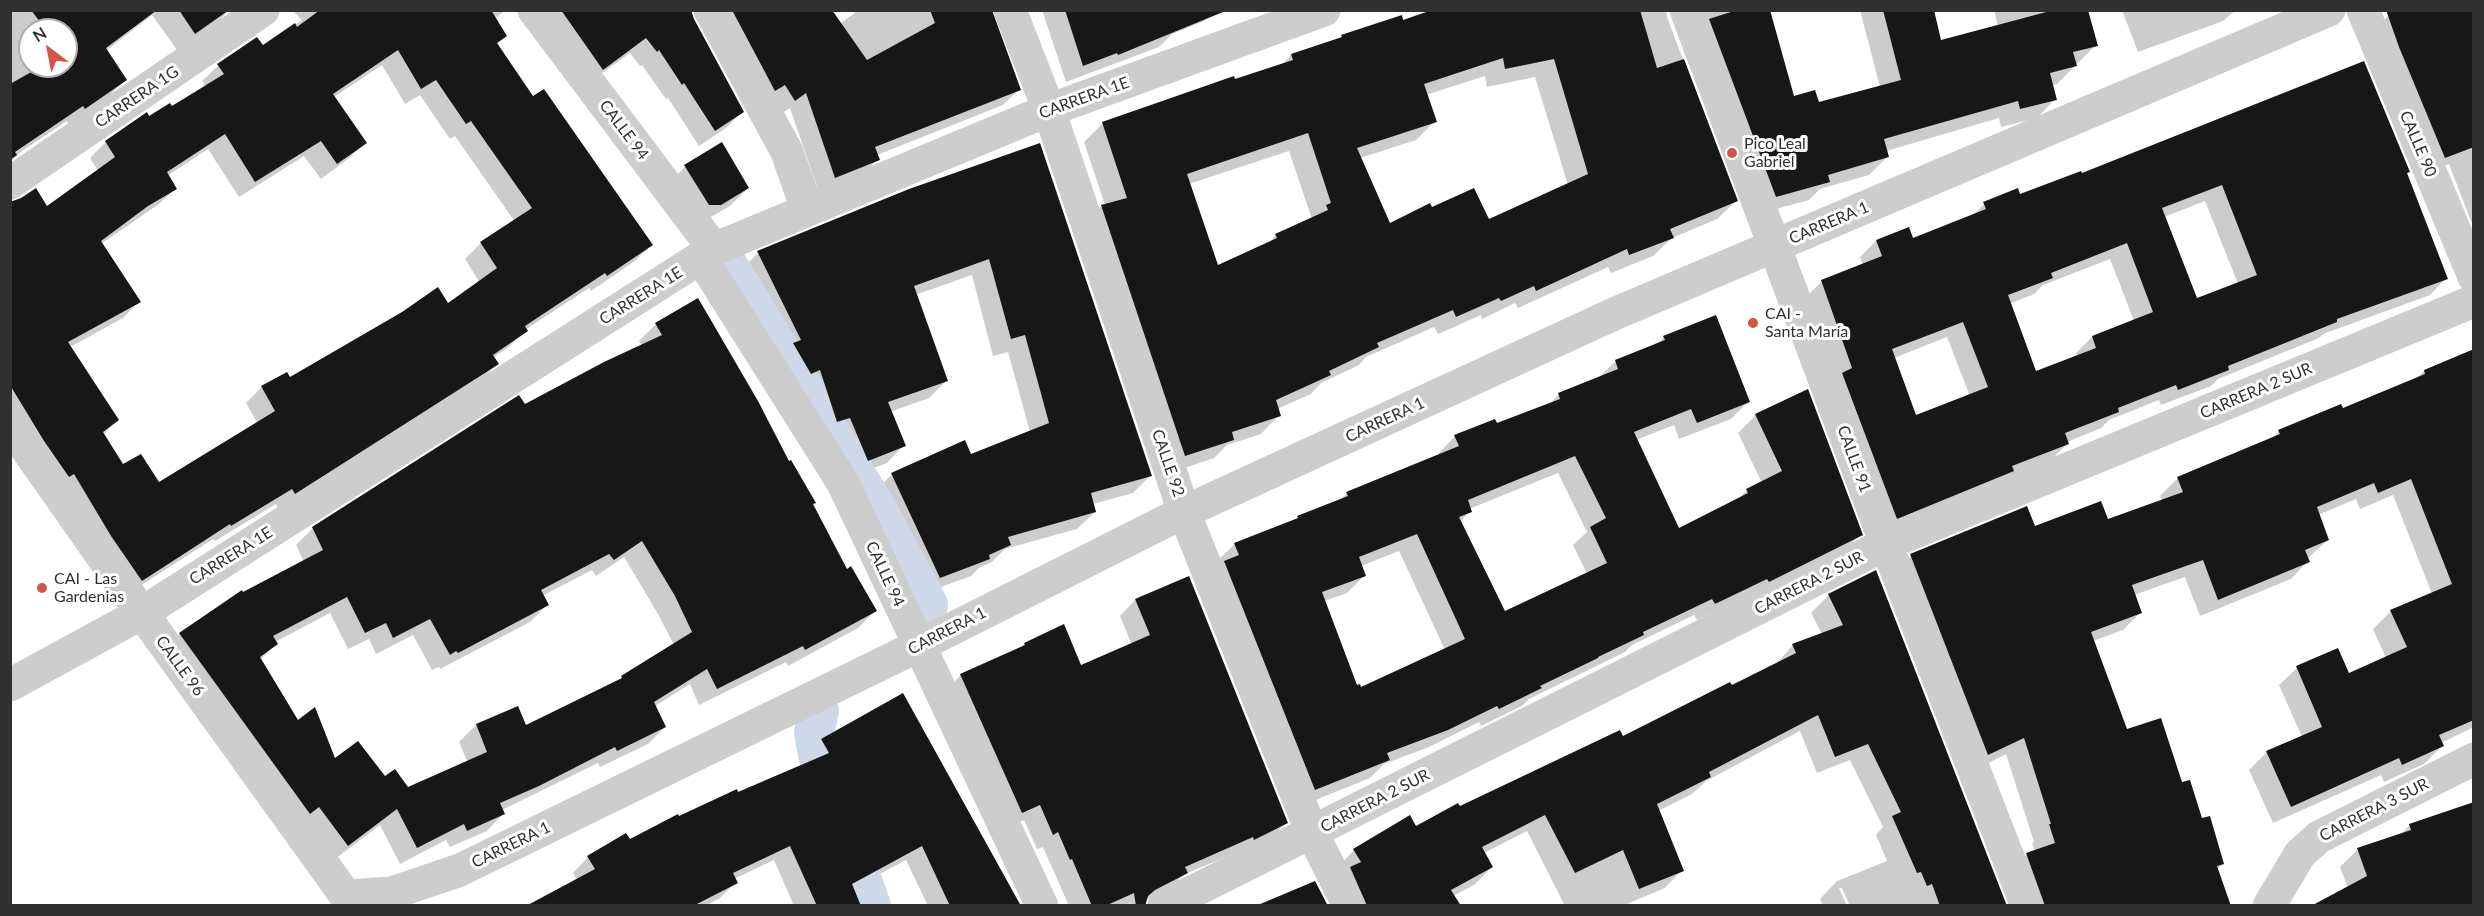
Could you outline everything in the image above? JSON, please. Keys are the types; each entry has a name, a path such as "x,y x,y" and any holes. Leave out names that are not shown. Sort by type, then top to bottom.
{"street":[{"name":"CARRERA 1G","path":"10,183 263,10"},
{"name":"CALLE 94","path":"534,10 707,253 843,483 1042,906"},
{"path":"710,10 787,152 807,209"},
{"name":"CALLE 92","path":"1010,10 1049,110 1184,512 1312,833 1349,906"},
{"name":"CARRERA 1E","path":"10,685 142,613 707,253 807,209 1049,110 1324,10"},
{"name":"CALLE 91","path":"1686,10 1886,544 2027,906"},
{"name":"CARRERA 1","path":"349,901 392,893 460,870 918,646 1184,512 1614,314 2329,10"},
{"name":"CALLE 90","path":"2363,10 2474,277"},
{"name":"CARRERA 2 SUR","path":"1164,906 1886,544 2474,301"},
{"name":"CALLE 96","path":"10,425 349,901"},
{"name":"CARRERA 3 SUR","path":"2269,906 2300,854 2319,837 2474,759"},
{"name":"CARRERA 1","path":"422,906 460,870"}],"building":[{"path":"31,10 157,10 106,48 127,80 85,109 83,106 15,152 17,155 10,160 10,84 21,78 78,78 78,18 37,18"},
{"path":"179,10 229,10 195,34"},
{"path":"320,10 491,10 507,36 497,43 533,96 544,89 653,245 607,276 605,273 525,326 528,331 493,355 499,364 295,494 292,489 231,526 230,524 142,581 111,536 74,474 69,477 10,385 10,202 36,188 47,206 115,157 105,141 147,112 149,116 170,103 172,106 224,74 217,64 257,37 263,45 295,23 297,27","holes":["398,50 421,89 436,80 466,124 471,121 532,208 480,242 497,268 448,303 438,287 402,312 290,377 287,372 261,386 275,411 159,482 141,454 123,464 103,432 119,420 68,342 141,302 101,241 148,206 177,189 167,172 225,134 255,182 321,141 337,164 367,143 333,94"]},
{"path":"561,10 691,10 744,112 715,131 684,83 682,85 659,50 657,52 646,38 603,70"},
{"path":"732,10 832,10 867,60 935,23 930,10 992,10 1021,90 875,147 880,160 835,178 806,93 795,101 785,85 775,91"},
{"path":"1065,10 1223,10 1223,12 1118,55 1117,53 1083,66"},
{"path":"1432,10 1640,10 1657,68 1684,59 1738,201 1670,229 1674,238 1629,255 1627,249 1536,291 1534,286 1456,317 1453,310 1377,343 1379,347 1329,371 1331,375 1276,400 1281,416 1232,432 1234,440 1185,456 1101,205 1127,198 1102,122 1234,76 1235,79 1293,60 1291,54 1342,37 1341,35 1402,15 1403,20","holes":["1503,58 1505,69 1554,59 1588,174 1489,219 1474,188 1432,207 1430,203 1390,223 1357,148 1437,122 1424,84","1308,133 1331,203 1326,205 1328,210 1275,234 1277,238 1218,265 1187,174"]},
{"path":"1737,10 1770,10 1794,96 1815,90 1819,102 1901,80 1883,10 1934,10 1941,40 2054,10 2088,10 2098,46 2073,52 2077,66 2050,73 2057,100 2020,109 2018,101 1884,139 1889,157 1828,175 1830,182 1776,197 1709,19"},
{"path":"2386,10 2474,10 2474,147 2445,158"},
{"path":"2364,61 2410,172 2407,173 2448,279 2337,319 2337,322 2228,366 2229,370 2178,390 2176,385 2118,408 2119,412 2065,433 2069,444 2012,466 2014,471 1897,519 1842,373 1852,368 1821,280 1882,256 1876,240 1909,227 1913,238 1986,209 1983,202 2018,188 2020,194 2081,171 2082,173","holes":["2222,185 2257,275 2197,298 2162,208","2127,243 2153,312 2092,336 2096,348 2036,371 2008,295 2053,278 2051,273","1963,322 1988,387 1916,415 1892,349"]},
{"path":"722,142 749,188 721,205 709,205 684,165"},
{"path":"1040,143 1152,476 1091,493 1096,512 1008,537 1011,545 989,555 990,559 940,578 891,473 965,440 971,454 1049,423 1025,335 1011,339 989,259 914,286 948,381 888,402 906,446 868,461 850,418 837,422 820,370 811,374 793,343 801,340 757,251 909,189"},
{"path":"698,298 758,401 789,461 791,460 816,503 813,504 847,569 851,566 877,611 805,650 803,646 717,689 707,669 654,702 666,727 617,751 615,747 500,803 505,814 467,831 464,824 417,848 397,809 348,846 319,807 310,814 179,633 242,590 243,592 323,550 312,527 519,395 525,404 604,362 662,335 655,323","holes":["642,541 675,596 692,632 621,676 622,678 526,725 518,706 476,724 487,752 408,787 395,769 385,776 358,741 335,758 315,707 298,720 260,657 278,644 273,636 347,597 365,633 386,623 393,638 430,619 450,655 456,651 458,653 549,605 541,590 609,554 614,560"]},
{"path":"1716,315 1750,402 1697,423 1691,409 1634,432 1679,528 1748,493 1746,489 1782,471 1755,414 1808,389 1863,535 1769,582 1767,579 1715,604 1712,599 1643,632 1644,635 1540,686 1542,688 1499,709 1497,706 1448,730 1387,753 1390,760 1315,790 1224,561 1239,555 1234,543 1348,496 1346,492 1459,446 1454,435 1495,419 1497,423 1560,399 1558,393 1618,369 1615,360 1665,340 1663,336","holes":["1575,456 1606,518 1590,527 1607,563 1505,611 1459,517 1472,512 1468,500","1417,534 1465,639 1361,687 1360,684 1357,685 1322,592 1366,576 1359,557"]},
{"path":"2474,349 2474,720 2439,735 2444,746 2402,765 2399,758 2291,807 2266,751 2322,727 2296,666 2338,648 2349,673 2407,647 2390,610 2452,584 2411,479 2378,493 2374,483 2317,507 2329,540 2305,550 2310,562 2218,600 2203,560 2132,585 2142,613 2091,632 2127,729 2161,718 2182,782 2190,780 2202,818 2210,816 2224,864 2217,866 2231,906 2045,906 2026,853 2055,843 2024,738 1988,755 1910,554 2027,506 2035,526 2101,501 2108,519 2183,492 2177,477 2280,434 2278,430 2341,404 2343,408 2425,374 2424,370"},
{"path":"1876,570 2007,906 1940,906 1932,884 1927,886 1921,872 1917,873 1892,816 1901,812 1868,744 1835,757 1818,715 1709,772 1711,777 1657,804 1684,871 1639,889 1623,850 1575,873 1545,815 1482,847 1493,867 1451,890 1461,906 1367,906 1350,867 1361,862 1353,849 1410,815 1416,826 1458,803 1460,806 1620,730 1623,736 1730,682 1732,685 1796,653 1792,644 1843,625 1828,594"},
{"path":"1189,576 1288,823 1254,840 1253,837 1185,867 1188,873 1155,890 1148,896 1145,906 1136,906 1134,893 1105,906 1092,906 1072,859 1070,860 1058,832 1053,835 1040,805 1022,813 960,674 1025,645 1024,643 1064,624 1081,665 1150,635 1135,599"},
{"path":"903,693 1021,906 950,906 922,846 852,884 861,906 817,906 790,846 733,873 738,883 693,906 526,906 595,869 587,856 626,833 630,839 678,814 679,816 737,789 738,792 829,753 821,739"},
{"path":"2474,802 2474,906 2311,906 2367,876 2357,848 2411,830 2409,824"},
{"path":"1315,881 1328,906 1258,906 1258,905"}],"waterway":[{"path":"725,261 875,506 928,605"},
{"path":"819,711 814,732 818,755 871,906"}],"place":[{"name":"Pico Leal Gabriel","path":"1732,153"},
{"name":"CAI - Santa María","path":"1753,323"},
{"name":"CAI - Las Gardenias","path":"42,588"}]}
